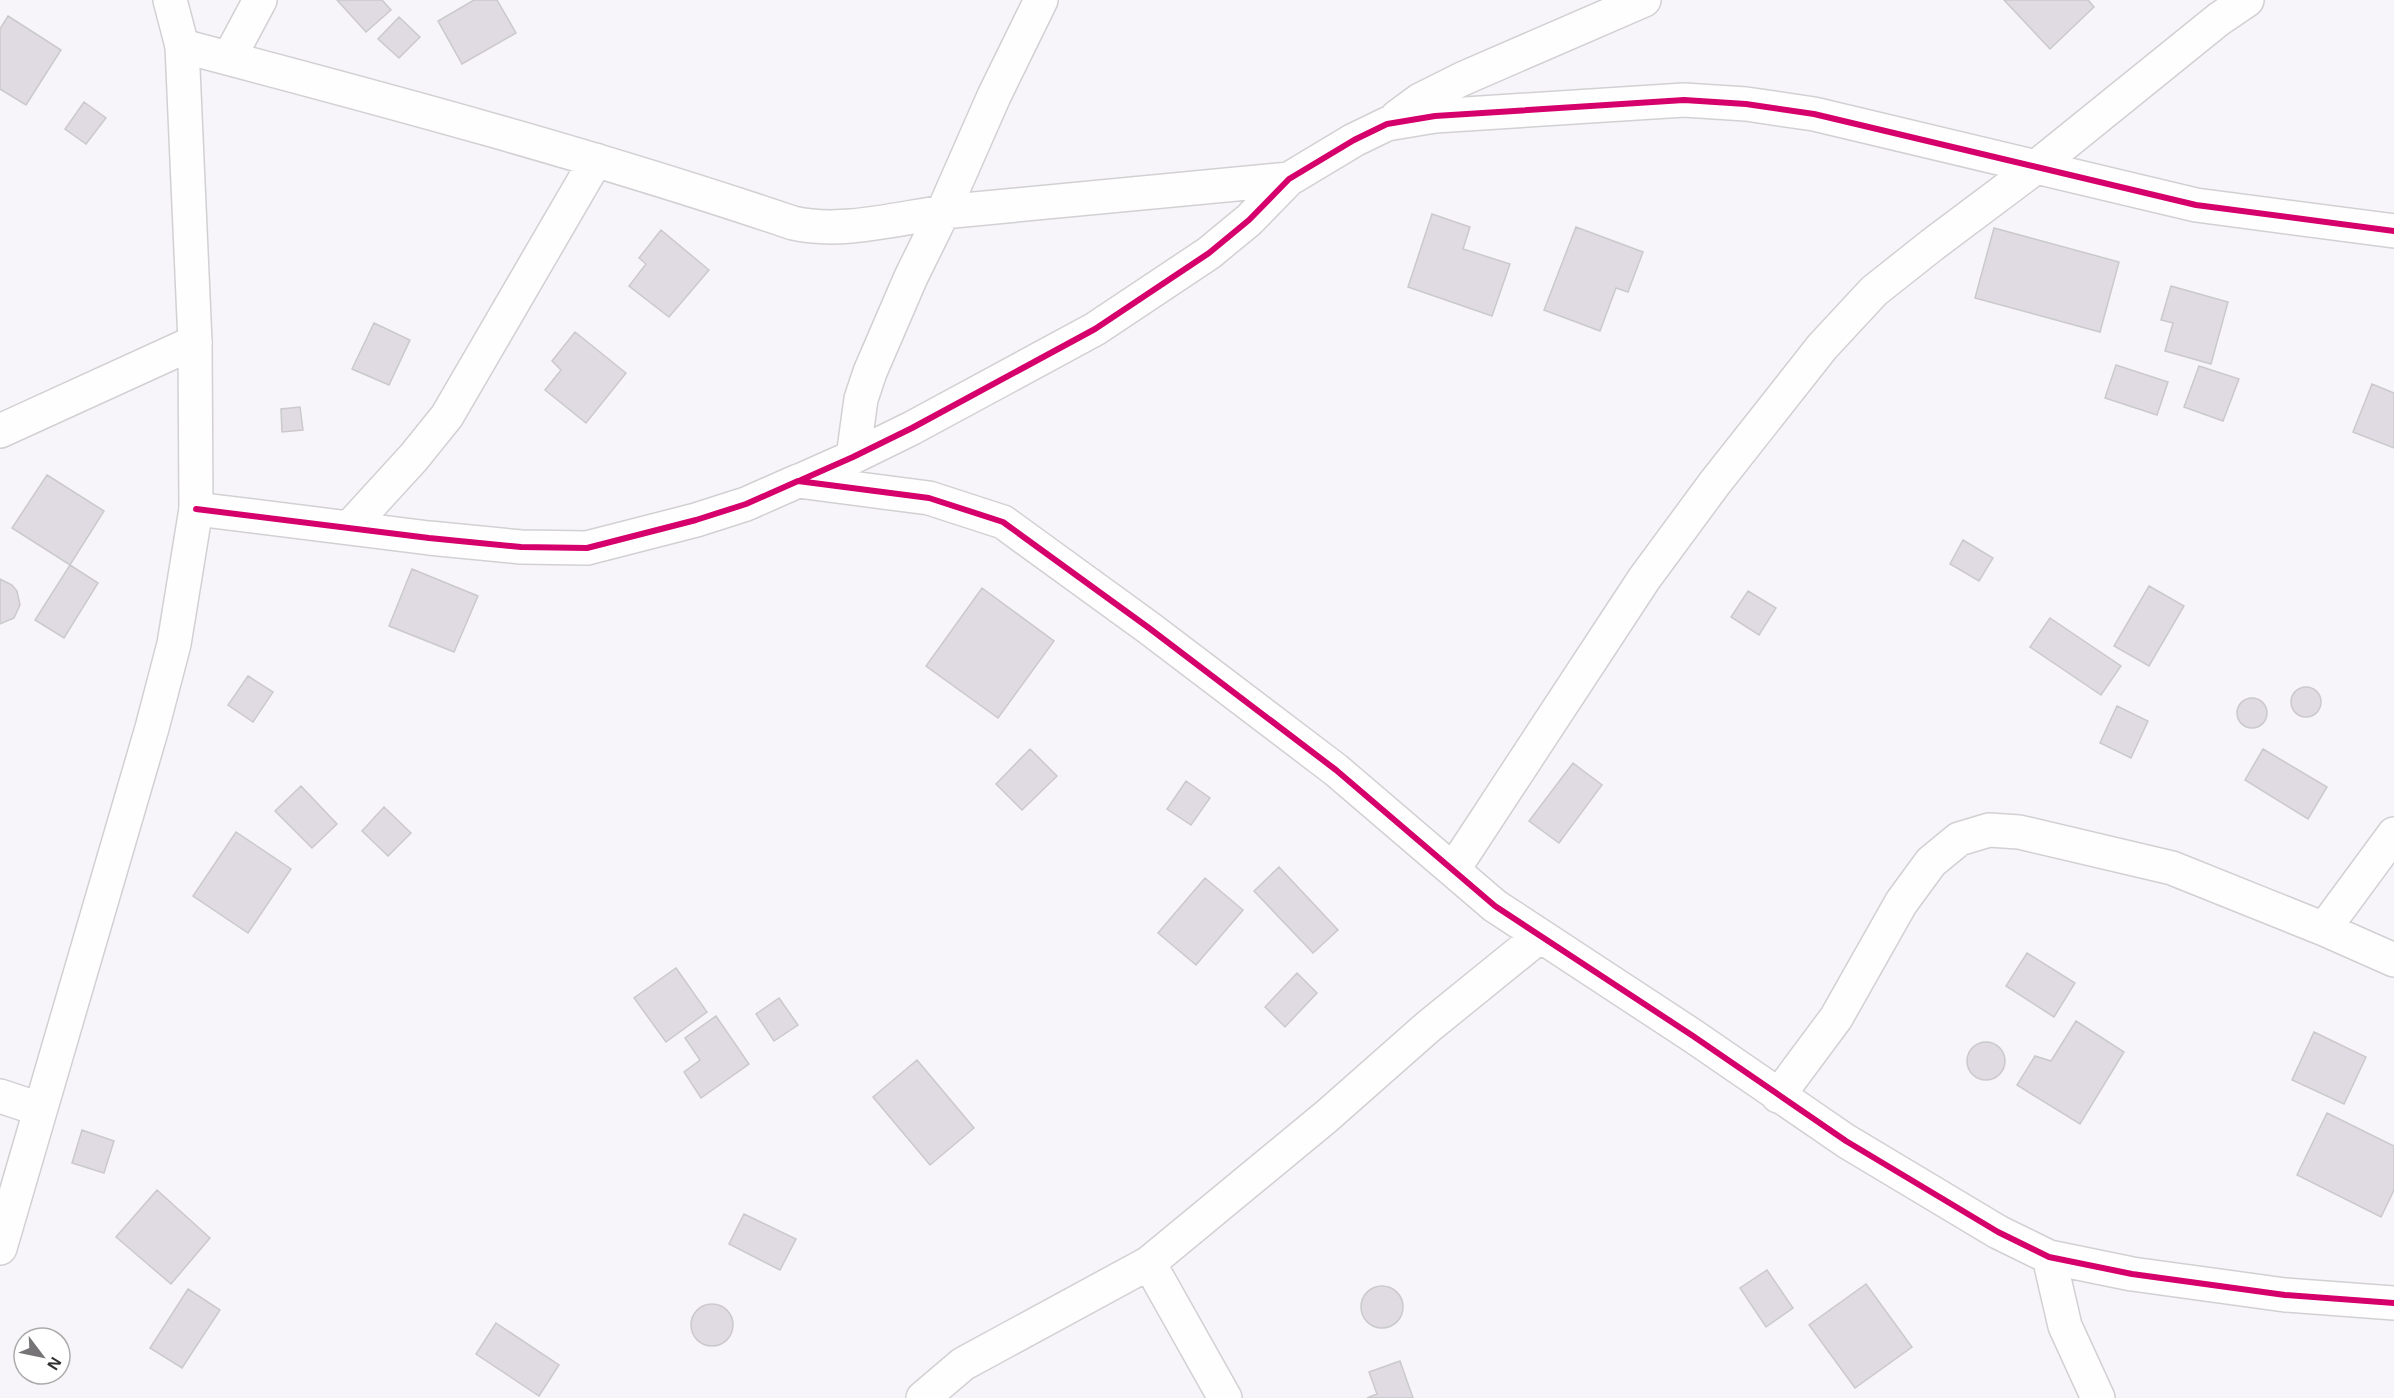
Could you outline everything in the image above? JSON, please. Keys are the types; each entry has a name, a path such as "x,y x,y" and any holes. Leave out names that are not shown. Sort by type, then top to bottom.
{"street":[{"path":"0,1248 174,644 196,509 195,342 182,46 170,0"},
{"path":"229,58 260,0"},
{"path":"853,457 861,399 870,372 994,96 1041,0"},
{"path":"196,509 429,538 521,547 587,548 696,520 746,504 853,457 1095,328 1209,253 1249,220 1289,179 1354,140 1387,124 1420,100 1462,79 1644,0"},
{"path":"1453,870 1644,579 1714,484 1822,347 1874,291 1932,244 2036,167 2219,19 2247,0"},
{"path":"182,46 596,160 808,227 853,225 943,212 1289,179"},
{"path":"1387,124 1435,116 1684,100 1746,104 1814,114 2196,205 2394,231"},
{"path":"350,527 414,458 447,416 596,160"},
{"path":"0,431 195,342"},
{"path":"798,481 929,498 1003,522 1149,628 1336,770 1496,906 1693,1036 1845,1141 1998,1232 2049,1257 2132,1274 2285,1294 2394,1303"},
{"path":"1778,1096 1836,1017 1901,903 1931,862 1959,839 1989,830 2019,832 2172,868 2324,929 2394,960"},
{"path":"2324,929 2394,834"},
{"path":"923,1398 963,1364 1149,1263 1327,1116 1429,1026 1540,936"},
{"path":"0,1096 39,1108"},
{"path":"2049,1257 2065,1326 2098,1398"},
{"path":"1149,1263 1225,1398"}],"building":[{"path":"337,0 382,0 391,10 366,32"},
{"path":"474,0 497,0 516,33 462,64 438,21"},
{"path":"2004,0 2088,0 2094,7 2050,49"},
{"path":"8,16 61,50 26,105 0,89 0,29"},
{"path":"399,17 420,37 399,58 378,39"},
{"path":"84,102 106,118 86,144 65,129"},
{"path":"1432,214 1470,227 1463,249 1510,264 1492,316 1408,287"},
{"path":"1576,227 1643,252 1628,292 1616,288 1600,331 1544,310"},
{"path":"1994,228 2119,262 2100,332 1975,298"},
{"path":"661,230 709,270 669,317 629,286 646,264 639,258"},
{"path":"2171,286 2228,302 2211,364 2165,351 2173,323 2161,320"},
{"path":"374,323 410,340 389,385 352,369"},
{"path":"575,332 626,373 586,423 545,390 561,370 552,361"},
{"path":"2116,365 2168,382 2157,415 2105,398"},
{"path":"2199,366 2239,379 2223,421 2184,407"},
{"path":"2372,384 2394,393 2394,448 2353,432"},
{"path":"300,407 303,430 282,432 281,409"},
{"path":"47,475 104,511 70,565 12,528"},
{"path":"1963,540 1993,558 1979,581 1950,564"},
{"path":"70,565 98,583 64,638 35,620"},
{"path":"412,569 478,596 454,652 389,626"},
{"path":"0,579 12,585 17,591 20,605 14,618 0,624"},
{"path":"2149,586 2184,606 2149,666 2114,646"},
{"path":"982,588 1054,641 998,718 926,666"},
{"path":"1748,591 1776,608 1759,635 1731,617"},
{"path":"2050,618 2121,666 2101,695 2030,647"},
{"path":"248,676 273,692 253,722 228,705"},
{"path":"2306,687 2317,691 2321,702 2317,713 2306,717 2295,713 2291,702 2295,691"},
{"path":"2252,698 2263,702 2267,713 2263,724 2252,728 2241,724 2237,713 2241,702"},
{"path":"2117,706 2148,721 2131,758 2100,743"},
{"path":"1030,749 1057,776 1022,810 996,784"},
{"path":"2263,749 2327,787 2308,819 2245,780"},
{"path":"1573,763 1602,785 1559,843 1529,821"},
{"path":"1186,781 1210,798 1191,825 1167,809"},
{"path":"301,786 337,824 312,848 275,811"},
{"path":"384,807 411,833 388,856 362,831"},
{"path":"236,832 291,869 248,933 193,896"},
{"path":"1279,867 1338,930 1313,953 1254,891"},
{"path":"1205,878 1243,910 1196,965 1158,933"},
{"path":"2027,953 2075,983 2054,1017 2006,986"},
{"path":"676,968 707,1012 666,1042 634,998"},
{"path":"1297,973 1317,993 1285,1027 1265,1007"},
{"path":"779,998 798,1025 774,1041 756,1014"},
{"path":"716,1016 749,1064 701,1098 684,1072 700,1060 685,1038"},
{"path":"2076,1021 2124,1052 2080,1124 2017,1085 2035,1056 2051,1061"},
{"path":"2314,1032 2366,1057 2344,1104 2292,1080"},
{"path":"1986,1042 1999,1048 2005,1061 1999,1074 1986,1080 1973,1074 1967,1061 1973,1048"},
{"path":"917,1060 974,1128 930,1165 873,1097"},
{"path":"2327,1113 2394,1146 2394,1190 2381,1217 2297,1175"},
{"path":"82,1130 114,1141 104,1173 72,1163"},
{"path":"157,1190 210,1238 171,1284 116,1237"},
{"path":"744,1214 796,1239 780,1270 729,1244"},
{"path":"1767,1270 1793,1308 1766,1327 1740,1288"},
{"path":"1866,1284 1912,1347 1855,1388 1809,1325"},
{"path":"1382,1286 1390,1287 1397,1292 1402,1299 1402,1315 1397,1322 1390,1327 1382,1328 1374,1327 1367,1322 1362,1315 1361,1307 1362,1299 1367,1292 1374,1287"},
{"path":"188,1289 220,1310 182,1368 150,1348"},
{"path":"712,1304 727,1310 733,1325 727,1340 712,1346 697,1340 691,1325 697,1310"},
{"path":"496,1323 559,1365 539,1396 476,1354"},
{"path":"1400,1361 1413,1398 1367,1398 1377,1394 1369,1372"}],"cycle path":[{"path":"801,480 912,428 1095,329 1209,253 1249,220 1289,179 1354,140 1387,124 1435,116 1684,100 1746,104 1814,114 2196,205 2394,231"},
{"path":"196,509 429,538 521,547 587,548 696,520 746,504 798,481 929,498 1003,522 1149,628 1336,770 1495,906 1693,1036 1846,1141 1998,1232 2049,1257 2132,1274 2285,1295 2394,1303"}]}
